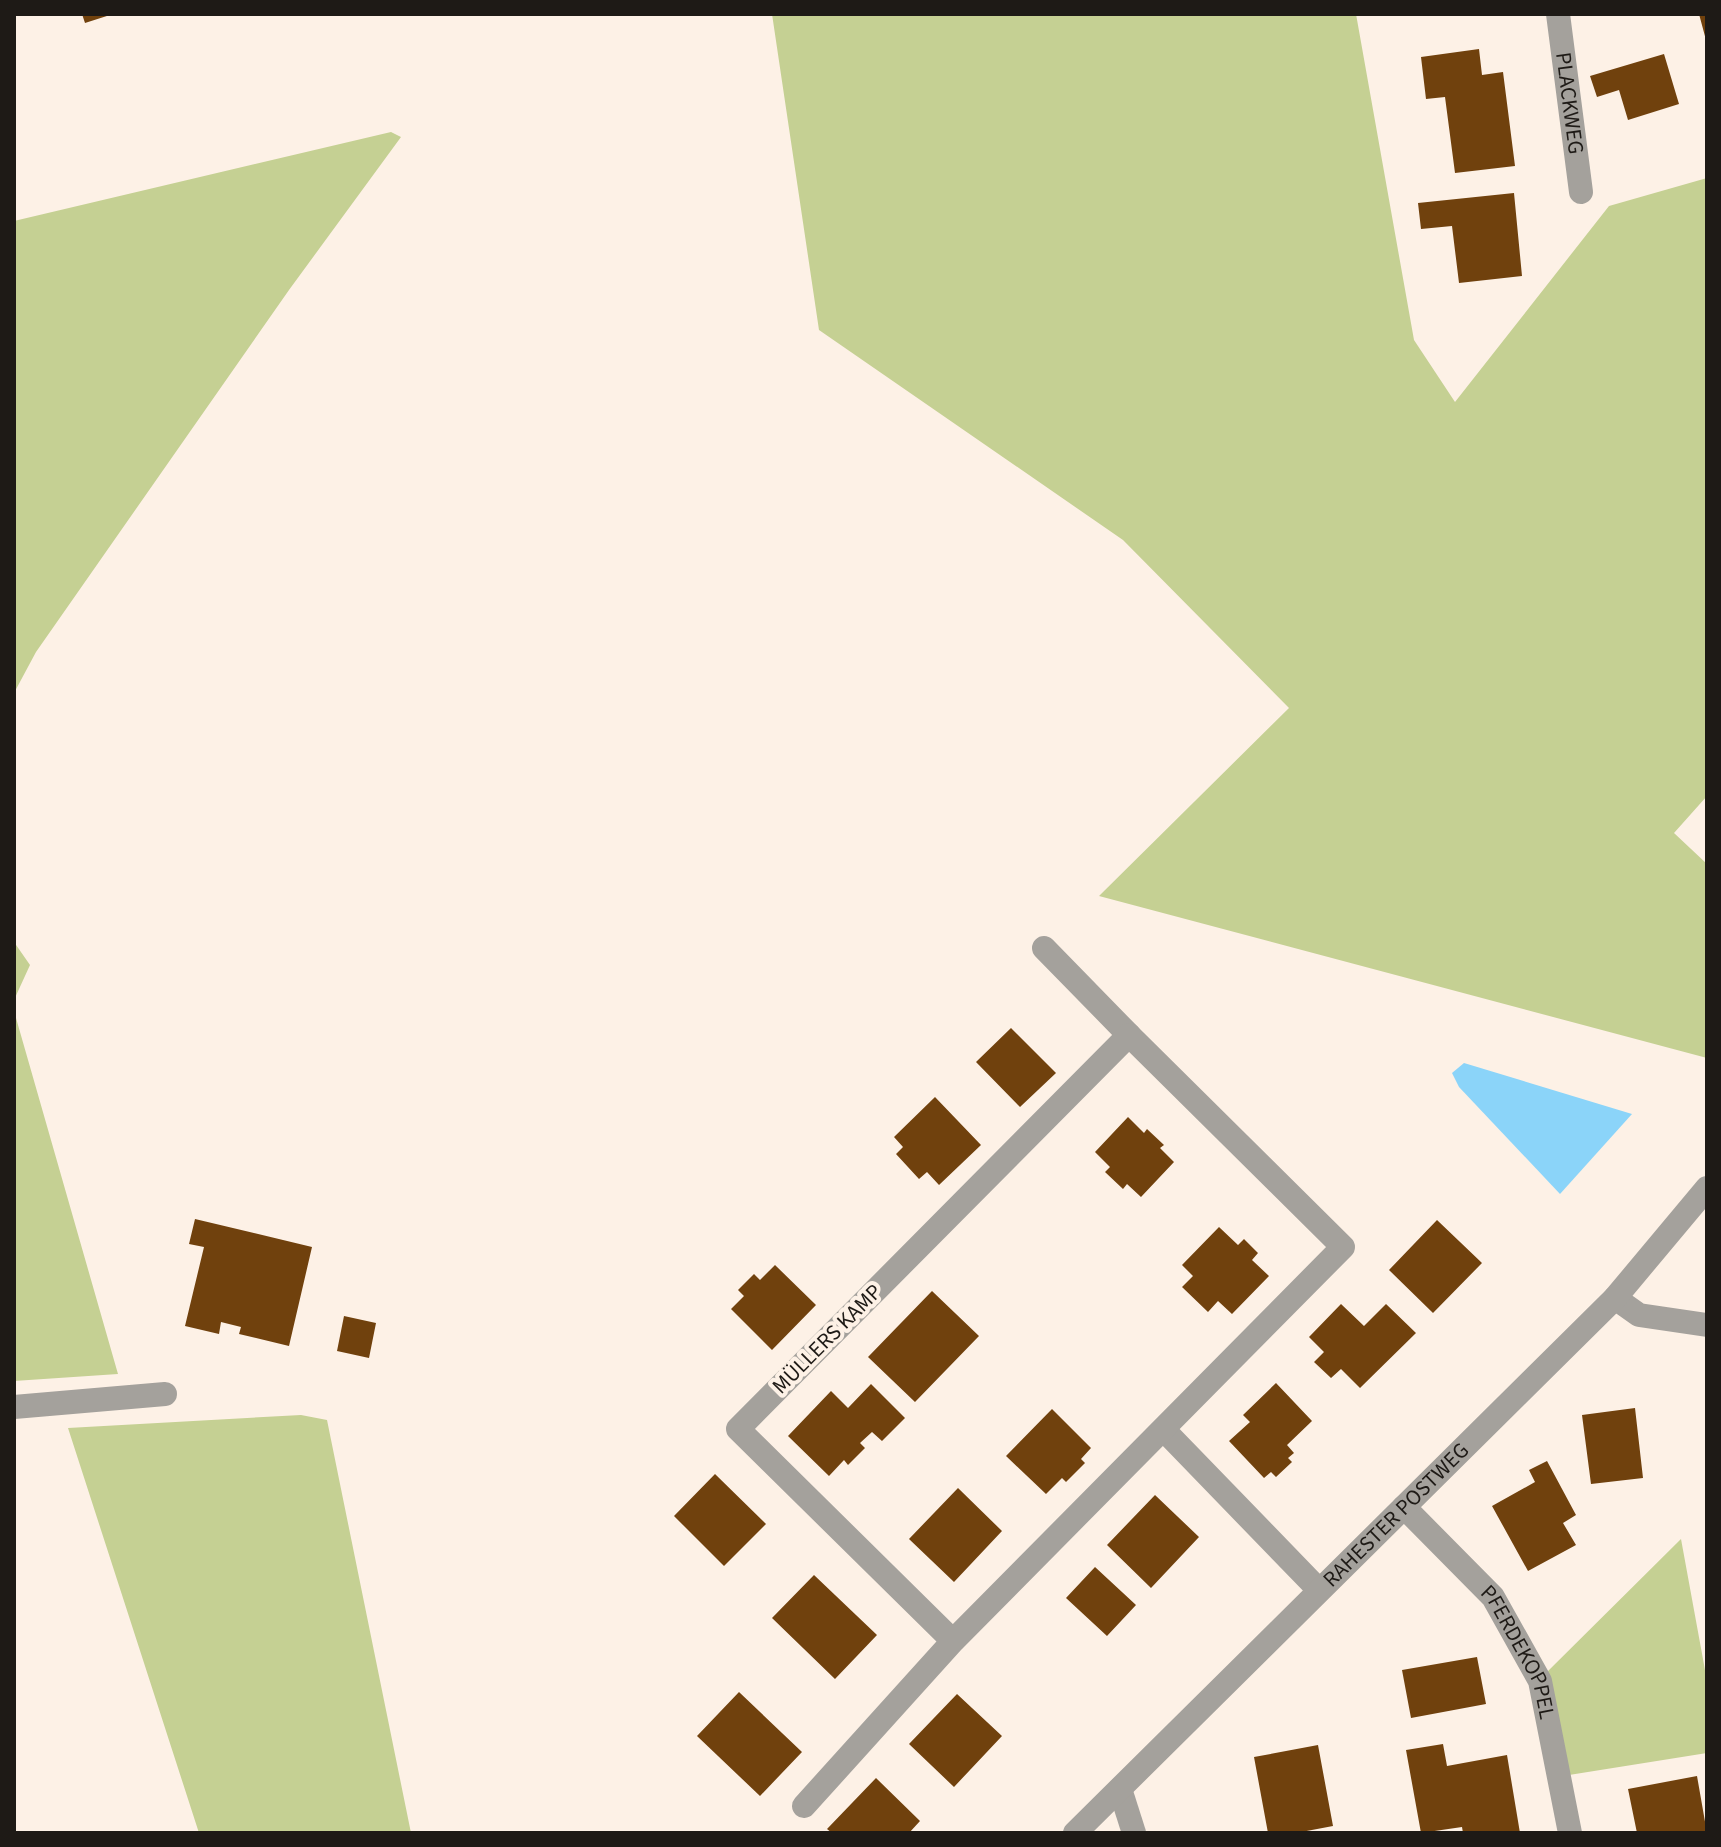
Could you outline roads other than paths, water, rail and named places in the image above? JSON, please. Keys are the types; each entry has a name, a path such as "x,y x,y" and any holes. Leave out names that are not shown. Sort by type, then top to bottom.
{"street":[{"name":"PLACKWEG","path":"1558,14 1581,192"},
{"path":"804,1806 953,1641 1343,1247 1044,948"},
{"name":"MÜLLERS KAMP","path":"953,1641 738,1429 1129,1035"},
{"name":"RAHESTER POSTWEG","path":"1075,1833 1615,1298 1707,1188"},
{"path":"1615,1298 1639,1315 1707,1325"},
{"path":"14,1407 165,1394"},
{"path":"1164,1430 1318,1589"},
{"name":"PFERDEKOPPEL","path":"1404,1507 1493,1597 1540,1681 1570,1833"},
{"path":"1120,1789 1134,1833"}],"water":[{"path":"1464,1063 1632,1114 1560,1194 1459,1087 1452,1073"}]}
